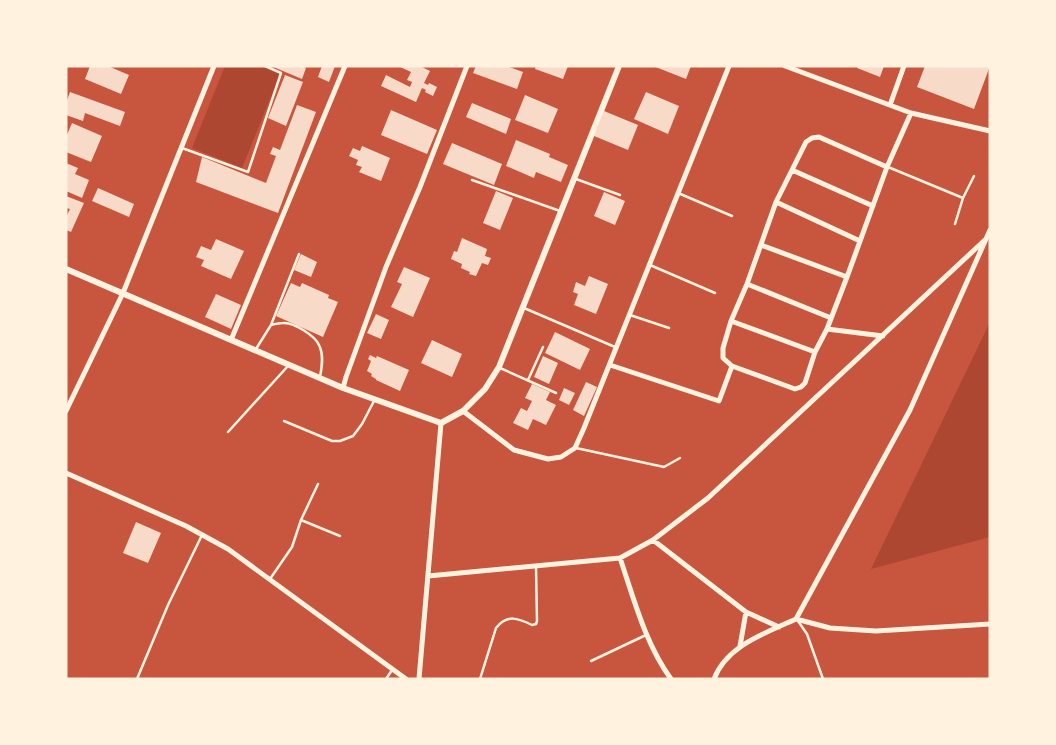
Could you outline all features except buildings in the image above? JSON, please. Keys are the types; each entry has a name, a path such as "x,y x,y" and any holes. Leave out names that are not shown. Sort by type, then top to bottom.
{"street":[{"path":"66,411 123,293 214,66"},
{"path":"231,340 345,66"},
{"path":"343,388 386,267 420,187 467,66"},
{"path":"441,424 463,411 486,389 499,367 619,66"},
{"path":"463,411 514,450 548,459 561,457 575,448 730,66"},
{"path":"785,66 911,113 990,131"},
{"path":"890,105 904,66"},
{"path":"887,167 819,137 812,138 806,142 776,202 747,284 731,321 723,348 723,358 732,366 795,389 805,383 815,352 827,329 887,167 911,113"},
{"path":"792,170 873,206"},
{"path":"776,202 860,241"},
{"path":"714,679 717,670 740,646 796,619 910,410 990,230"},
{"path":"428,576 620,558 653,540 708,498 986,239"},
{"path":"760,245 847,277"},
{"path":"66,269 343,388 441,424"},
{"path":"747,284 831,318"},
{"path":"731,321 815,352"},
{"path":"827,329 883,336"},
{"path":"610,365 719,401 732,366"},
{"path":"419,679 441,424"},
{"path":"66,473 202,535 228,549 406,679"},
{"path":"653,540 746,612 779,627"},
{"path":"620,558 646,635 661,664 672,679"},
{"path":"740,646 746,612"},
{"path":"796,619 830,628 876,631 990,624"}],"lane":[{"path":"182,148 248,172 281,73 265,66"},
{"path":"887,167 963,198"},
{"path":"955,224 963,198 974,176"},
{"path":"574,178 620,195"},
{"path":"472,180 561,212"},
{"path":"678,193 732,216"},
{"path":"256,350 271,325 299,254"},
{"path":"650,264 715,293"},
{"path":"523,307 616,348"},
{"path":"630,315 669,328"},
{"path":"271,325 284,322 306,332 314,338 322,356 320,378"},
{"path":"528,380 543,347"},
{"path":"228,432 289,365"},
{"path":"499,367 556,393"},
{"path":"284,421 332,441 340,441 353,436 375,400"},
{"path":"575,448 664,467 680,458"},
{"path":"270,579 292,546 301,520 318,484"},
{"path":"301,520 340,536"},
{"path":"137,679 168,605 202,535"},
{"path":"480,679 496,628 501,622 508,619 517,619 532,625 536,624 536,567"},
{"path":"796,619 807,634 823,679"},
{"path":"591,662 646,635"},
{"path":"386,679 393,669"}],"shaded area":[{"path":"225,66 267,66 281,72 242,168 192,148"},
{"path":"990,322 990,537 871,569"}]}
